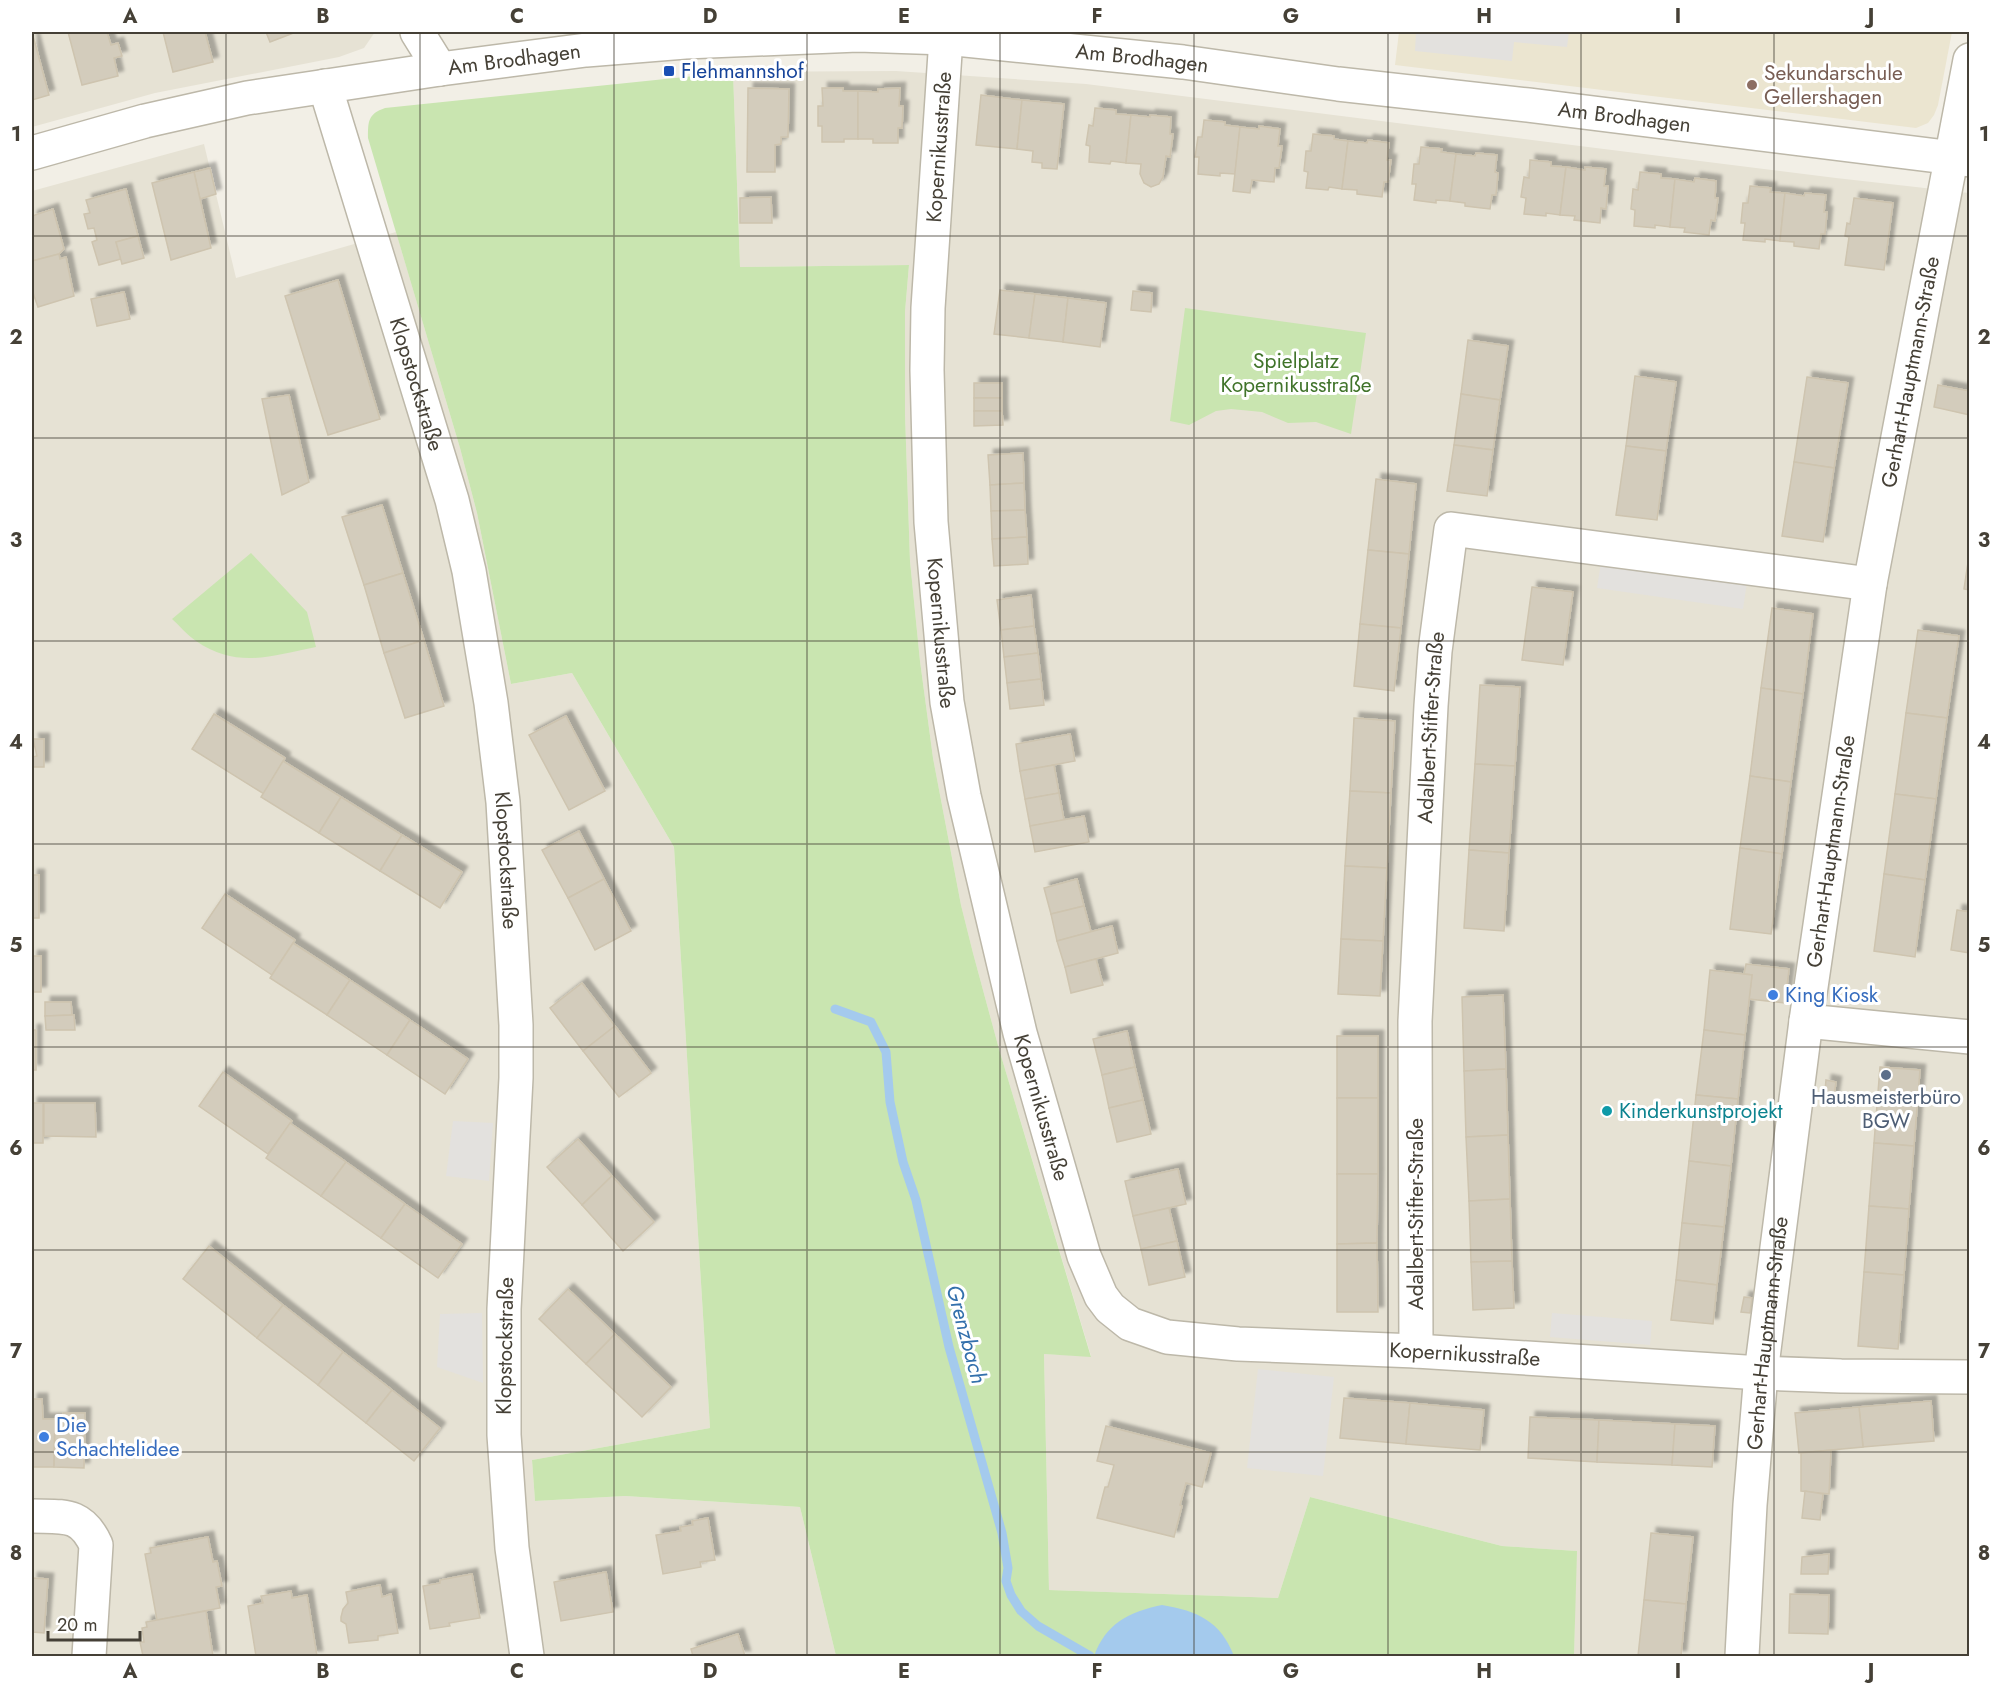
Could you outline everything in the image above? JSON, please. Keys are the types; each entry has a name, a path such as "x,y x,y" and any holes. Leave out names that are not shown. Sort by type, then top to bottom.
{"street":[{"path":"417,32 440,69"},
{"name":"Am Brodhagen","path":"32,153 145,121 247,98 440,69 586,50 685,42 858,35 946,38 1183,62 1338,84 1528,105 1960,159"},
{"name":"Kopernikusstraße","path":"946,38 928,308 927,370 932,522 947,702 964,796 1020,1033 1084,1256 1101,1296 1110,1308 1130,1324 1167,1337 1238,1344 1416,1350 1761,1373 1864,1377 1970,1377"},
{"name":"Gerhart-Hauptmann-Straße","path":"1742,1656 1751,1495 1761,1373 1806,1021 1870,584 1960,159 1970,60"},
{"name":"Klopstockstraße","path":"325,86 452,500 469,571 491,704 503,802 516,1025 516,1078 504,1309 504,1435 512,1548 527,1656"},
{"name":"Adalbert-Stifter-Straße","path":"1416,1350 1415,1021 1435,651 1451,529 1870,584"},
{"path":"1806,1021 1970,1037"},
{"path":"32,1516 66,1517 79,1522 89,1530 96,1545 88,1656"}],"shaded area":[{"path":"32,32 375,32 364,48 339,57 155,93 32,127"},
{"name":"Sekundarschule Gellershagen","path":"1399,32 1952,32 1938,105 1928,123 1916,128 1395,65"},
{"path":"1416,32 1569,32 1567,47 1514,42 1512,61 1415,51"},
{"path":"896,71 1086,84 1969,193 1969,1656 1574,1656 1576,1551 1502,1546 1310,1497 1278,1598 1049,1590 1044,1354 1091,1356 999,1049 973,953 961,905 933,758 910,561 905,414 905,312 909,265 740,267 733,72"},
{"path":"204,144 236,278 396,232 477,513 511,684 572,673 674,847 710,1428 532,1460 535,1501 625,1496 800,1507 836,1656 32,1656 32,191"},
{"path":"1601,562 1747,582 1743,609 1597,588"},
{"path":"453,1121 493,1123 489,1181 446,1176"},
{"path":"482,1313 483,1383 437,1367 440,1314"},
{"path":"1552,1313 1652,1321 1650,1345 1550,1337"},
{"path":"1258,1369 1334,1377 1323,1476 1247,1468"}],"green space":[{"path":"733,72 740,267 909,265 905,312 905,414 910,561 933,758 961,905 973,953 999,1049 1091,1357 1044,1354 1049,1590 1278,1598 1310,1497 1502,1546 1577,1551 1574,1656 836,1656 800,1507 625,1496 535,1501 532,1460 710,1428 674,847 572,673 511,684 477,513 460,448 368,138 368,127 372,116 385,108"},
{"name":"Spielplatz Kopernikusstraße","path":"1185,308 1366,333 1351,434 1316,422 1288,423 1262,412 1231,409 1216,411 1189,425 1170,421"},
{"path":"251,553 307,612 316,647 284,654 240,658 211,650 196,641 172,619"}],"water":[{"path":"1162,1605 1197,1615 1215,1626 1234,1656 1094,1656 1105,1635 1120,1621 1139,1611"}],"building":[{"path":"32,32 49,95 32,100"},
{"path":"68,32 107,32 111,45 118,43 122,56 114,58 118,76 82,85"},
{"path":"163,32 205,32 213,62 173,72"},
{"path":"266,32 296,32 270,42"},
{"path":"748,88 789,89 788,137 781,137 781,144 775,145 775,172 747,172"},
{"path":"822,88 858,91 858,139 844,139 844,142 822,142 822,126 818,126 818,106 823,106"},
{"path":"900,88 899,106 903,106 902,128 898,128 898,143 873,143 873,139 858,139 858,91 878,92 878,89"},
{"path":"981,95 1022,100 1017,149 976,145"},
{"path":"1022,100 1064,104 1057,169 1042,168 1042,163 1032,162 1033,151 1017,149"},
{"path":"1095,108 1116,110 1116,114 1131,115 1126,163 1089,162 1090,146 1086,145 1089,125 1093,126"},
{"path":"1131,115 1171,117 1170,134 1173,134 1170,157 1166,156 1163,177 1159,184 1151,187 1144,183 1140,174 1141,164 1126,163"},
{"path":"1204,120 1225,122 1225,125 1240,127 1235,174 1220,173 1220,176 1198,174 1199,157 1195,157 1198,137 1202,137"},
{"path":"1259,126 1280,129 1278,146 1282,146 1279,168 1275,168 1274,182 1252,180 1250,193 1233,191 1240,127 1259,129"},
{"path":"1313,134 1334,136 1334,139 1348,141 1342,189 1306,188 1308,172 1304,171 1306,151 1311,151"},
{"path":"1368,140 1389,143 1387,160 1391,160 1388,182 1384,182 1382,197 1357,194 1357,190 1342,189 1348,141 1367,143"},
{"path":"1421,147 1442,149 1441,152 1456,154 1450,201 1436,200 1436,203 1414,200 1416,184 1412,184 1414,164 1419,164"},
{"path":"1476,153 1497,155 1496,195 1492,195 1490,209 1465,206 1465,203 1450,201 1456,154 1475,156"},
{"path":"1530,160 1551,162 1551,166 1566,167 1560,215 1524,214 1526,198 1521,197 1524,177 1529,178"},
{"path":"1566,167 1585,170 1585,167 1606,169 1604,186 1608,186 1606,209 1601,208 1600,223 1574,220 1575,216 1560,215"},
{"path":"210,168 216,194 200,199 194,172"},
{"path":"194,172 211,248 171,260 152,183"},
{"path":"1640,172 1661,174 1661,178 1675,179 1670,227 1634,226 1635,210 1631,209 1633,189 1638,190"},
{"path":"1695,178 1716,181 1715,198 1718,198 1715,221 1711,220 1709,235 1684,232 1685,228 1670,227 1675,179 1694,182"},
{"path":"1750,186 1771,188 1770,192 1785,193 1780,241 1743,240 1745,223 1741,223 1743,203 1748,203"},
{"path":"126,189 138,236 116,242 121,259 99,265 92,242 97,240 94,228 88,229 84,214 90,213 86,200"},
{"path":"1785,193 1804,196 1805,193 1826,195 1825,234 1821,234 1819,249 1794,246 1794,242 1780,241"},
{"path":"771,197 772,223 740,223 740,198"},
{"path":"1854,198 1893,203 1884,270 1845,265 1849,237 1845,236 1847,223 1850,224"},
{"path":"53,209 64,249 59,254 32,261 32,216"},
{"path":"138,236 144,258 122,264 116,242"},
{"path":"59,254 60,259 66,257 74,296 38,307 32,290 32,261"},
{"path":"338,280 380,419 328,435 285,296"},
{"path":"1000,290 1035,294 1029,338 994,334"},
{"path":"1133,291 1152,293 1151,312 1131,310"},
{"path":"124,292 130,319 97,326 91,299"},
{"path":"1035,294 1068,298 1063,342 1029,338"},
{"path":"1068,298 1106,303 1100,347 1063,342"},
{"path":"1468,340 1508,346 1500,400 1461,394"},
{"path":"1635,376 1676,382 1666,451 1626,446"},
{"path":"1807,377 1848,383 1834,468 1794,462"},
{"path":"974,383 1002,383 1002,398 974,398"},
{"path":"1938,385 1970,391 1970,415 1934,407"},
{"path":"1461,394 1500,400 1493,450 1454,445"},
{"path":"289,395 309,482 282,495 262,399"},
{"path":"974,398 1002,398 1002,411 974,411"},
{"path":"974,411 1002,411 1003,425 974,426"},
{"path":"1454,445 1493,450 1487,496 1447,491"},
{"path":"1626,446 1666,451 1657,520 1616,515"},
{"path":"1023,453 1024,483 990,485 988,455"},
{"path":"1794,462 1834,468 1823,542 1782,536"},
{"path":"1376,479 1416,484 1409,554 1368,550"},
{"path":"1024,483 1025,510 991,511 990,485"},
{"path":"382,505 403,573 364,585 342,517"},
{"path":"1025,510 1027,537 992,539 991,511"},
{"path":"1027,537 1028,564 994,566 992,539"},
{"path":"1970,549 1970,590 1964,589"},
{"path":"1368,550 1409,554 1401,628 1360,624"},
{"path":"403,573 424,640 384,653 364,585"},
{"path":"1532,587 1573,592 1563,665 1522,660"},
{"path":"1031,595 1034,626 1001,630 997,600"},
{"path":"1772,608 1813,614 1803,694 1761,688"},
{"path":"1360,624 1401,628 1394,691 1354,686"},
{"path":"1034,626 1038,653 1004,657 1001,630"},
{"path":"1918,630 1959,636 1947,718 1906,713"},
{"path":"424,640 444,706 405,718 384,653"},
{"path":"1038,653 1041,679 1007,683 1004,657"},
{"path":"1041,679 1044,705 1010,709 1007,683"},
{"path":"1480,685 1520,687 1515,766 1475,764"},
{"path":"1761,688 1803,694 1791,782 1750,776"},
{"path":"1906,713 1947,718 1936,799 1895,794"},
{"path":"214,714 285,758 264,794 192,749"},
{"path":"566,716 605,791 569,810 529,735"},
{"path":"1354,718 1395,721 1391,793 1350,791"},
{"path":"1070,734 1075,761 1020,771 1016,744"},
{"path":"33,739 44,739 44,767 32,767 32,757 37,756"},
{"path":"283,761 341,797 319,833 261,797"},
{"path":"1475,764 1515,766 1509,853 1469,850"},
{"path":"1054,765 1059,793 1025,799 1020,771"},
{"path":"1750,776 1791,782 1782,854 1740,848"},
{"path":"1350,791 1391,793 1387,868 1345,866"},
{"path":"1059,793 1064,820 1030,826 1025,799"},
{"path":"1895,794 1936,799 1925,880 1884,874"},
{"path":"341,797 402,835 380,871 319,833"},
{"path":"1084,816 1089,842 1035,852 1030,826"},
{"path":"579,831 604,879 568,898 542,850"},
{"path":"402,835 462,872 440,908 380,871"},
{"path":"1740,848 1782,854 1771,934 1730,929"},
{"path":"1469,850 1509,853 1504,931 1464,928"},
{"path":"1345,866 1387,868 1383,941 1341,939"},
{"path":"1884,874 1925,880 1915,957 1874,951"},
{"path":"32,875 39,875 39,918 32,918"},
{"path":"604,879 631,931 595,950 568,898"},
{"path":"1077,879 1084,906 1051,914 1044,888"},
{"path":"225,894 295,940 272,975 202,928"},
{"path":"1084,906 1091,932 1057,941 1051,914"},
{"path":"1957,910 1970,912 1970,953 1951,950"},
{"path":"1112,926 1118,953 1065,967 1057,941"},
{"path":"1341,939 1383,941 1380,996 1338,994"},
{"path":"293,943 350,980 327,1015 270,978"},
{"path":"32,956 41,956 41,992 32,992"},
{"path":"1096,959 1103,985 1071,993 1065,967"},
{"path":"1746,964 1789,969 1785,1003 1749,999 1752,975 1744,974"},
{"path":"1710,970 1752,975 1745,1035 1704,1030"},
{"path":"350,980 410,1020 387,1055 327,1015"},
{"path":"582,983 615,1026 583,1051 550,1008"},
{"path":"1503,995 1506,1069 1464,1071 1462,997"},
{"path":"45,1002 71,1002 72,1015 45,1016"},
{"path":"74,1015 75,1030 46,1030 45,1016"},
{"path":"410,1020 468,1059 445,1094 387,1055"},
{"path":"615,1026 651,1073 619,1097 583,1051"},
{"path":"32,1030 36,1030 36,1070 32,1070"},
{"path":"1704,1030 1745,1035 1738,1099 1696,1095"},
{"path":"1127,1031 1135,1067 1102,1075 1093,1039"},
{"path":"1337,1036 1378,1036 1378,1098 1337,1098"},
{"path":"1135,1067 1143,1100 1109,1108 1102,1075"},
{"path":"1880,1067 1920,1070 1914,1146 1874,1143"},
{"path":"1506,1069 1508,1135 1466,1137 1464,1071"},
{"path":"223,1072 292,1121 268,1154 199,1106"},
{"path":"1826,1080 1836,1082 1833,1102 1824,1101"},
{"path":"1696,1095 1738,1099 1731,1166 1689,1161"},
{"path":"1337,1098 1378,1098 1378,1174 1337,1174"},
{"path":"1143,1100 1151,1134 1117,1142 1109,1108"},
{"path":"32,1103 43,1103 43,1143 32,1143"},
{"path":"44,1103 95,1103 96,1137 44,1136"},
{"path":"290,1123 346,1162 321,1196 266,1158"},
{"path":"1508,1135 1510,1199 1469,1201 1466,1137"},
{"path":"578,1139 612,1176 582,1205 547,1167"},
{"path":"1874,1143 1914,1146 1909,1209 1869,1206"},
{"path":"1689,1161 1731,1166 1724,1227 1682,1223"},
{"path":"346,1162 405,1204 381,1238 321,1196"},
{"path":"1178,1169 1186,1204 1133,1216 1125,1181"},
{"path":"1337,1174 1378,1174 1377,1243 1337,1244"},
{"path":"612,1176 654,1222 623,1251 582,1205"},
{"path":"1510,1199 1512,1261 1471,1262 1469,1201"},
{"path":"405,1204 462,1244 438,1278 381,1238"},
{"path":"1869,1206 1909,1209 1904,1275 1864,1272"},
{"path":"1169,1208 1177,1241 1141,1249 1133,1216"},
{"path":"1682,1223 1724,1227 1717,1285 1676,1280"},
{"path":"1177,1241 1185,1277 1149,1285 1141,1249"},
{"path":"1377,1243 1378,1312 1337,1312 1337,1244"},
{"path":"209,1246 283,1305 257,1338 183,1279"},
{"path":"1512,1261 1514,1308 1473,1310 1471,1262"},
{"path":"1864,1272 1904,1275 1898,1349 1858,1346"},
{"path":"1676,1280 1717,1285 1713,1324 1671,1320"},
{"path":"568,1289 615,1334 586,1364 539,1319"},
{"path":"1744,1297 1752,1298 1750,1313 1741,1312"},
{"path":"283,1305 343,1352 318,1385 257,1338"},
{"path":"615,1334 671,1387 642,1417 586,1364"},
{"path":"343,1352 392,1390 366,1423 318,1385"},
{"path":"392,1390 440,1428 414,1461 366,1423"},
{"path":"1344,1398 1410,1403 1406,1444 1340,1438"},
{"path":"32,1399 42,1399 43,1419 55,1419 54,1467 32,1467"},
{"path":"1931,1401 1934,1441 1863,1447 1859,1407"},
{"path":"1410,1403 1484,1410 1480,1450 1406,1444"},
{"path":"1859,1407 1863,1447 1799,1453 1795,1413"},
{"path":"63,1413 85,1413 84,1468 54,1467 55,1419 63,1419"},
{"path":"1530,1417 1599,1420 1597,1462 1528,1458"},
{"path":"1599,1420 1675,1424 1672,1465 1597,1462"},
{"path":"1675,1424 1715,1426 1712,1467 1672,1465"},
{"path":"1106,1426 1211,1453 1202,1487 1186,1483 1174,1537 1097,1518 1105,1487 1108,1487 1114,1465 1097,1461"},
{"path":"1831,1450 1829,1494 1801,1491 1801,1453"},
{"path":"1805,1491 1823,1494 1820,1520 1802,1518"},
{"path":"708,1518 715,1560 700,1562 701,1567 663,1574 656,1535 681,1531 680,1527 693,1525 692,1521"},
{"path":"1651,1533 1693,1537 1686,1604 1644,1600"},
{"path":"208,1537 213,1562 217,1561 222,1586 216,1587 220,1608 157,1620 145,1554 151,1553 150,1548"},
{"path":"1829,1554 1828,1574 1801,1574 1802,1557"},
{"path":"606,1572 613,1612 561,1621 554,1582"},
{"path":"472,1574 480,1618 430,1629 423,1586"},
{"path":"32,1578 48,1579 44,1633 32,1632"},
{"path":"380,1585 382,1597 391,1594 398,1633 378,1636 378,1640 349,1643 346,1624 341,1621 343,1609 348,1603 346,1592"},
{"path":"291,1591 292,1598 307,1595 317,1656 256,1656 248,1606 263,1603 261,1596"},
{"path":"1790,1594 1829,1595 1828,1634 1789,1633"},
{"path":"1644,1600 1686,1604 1681,1656 1638,1656"},
{"path":"206,1611 213,1656 143,1656 140,1642 144,1642 142,1628 147,1627 146,1622"},
{"path":"738,1634 745,1656 693,1656 691,1649"}],"waterway":[{"name":"Grenzbach","path":"835,1009 871,1022 886,1052 890,1102 903,1162 916,1200 949,1347 1002,1533 1008,1568 1006,1581 1011,1595 1021,1611 1038,1626 1090,1656"}],"place":[{"name":"Flehmannshof","path":"669,71"},
{"name":"Sekundarschule Gellershagen","path":"1752,85"},
{"name":"King Kiosk","path":"1773,995"},
{"name":"Hausmeisterbüro BGW","path":"1886,1075"},
{"name":"Kinderkunstprojekt","path":"1607,1111"},
{"name":"Die Schachtelidee","path":"44,1437"}]}
